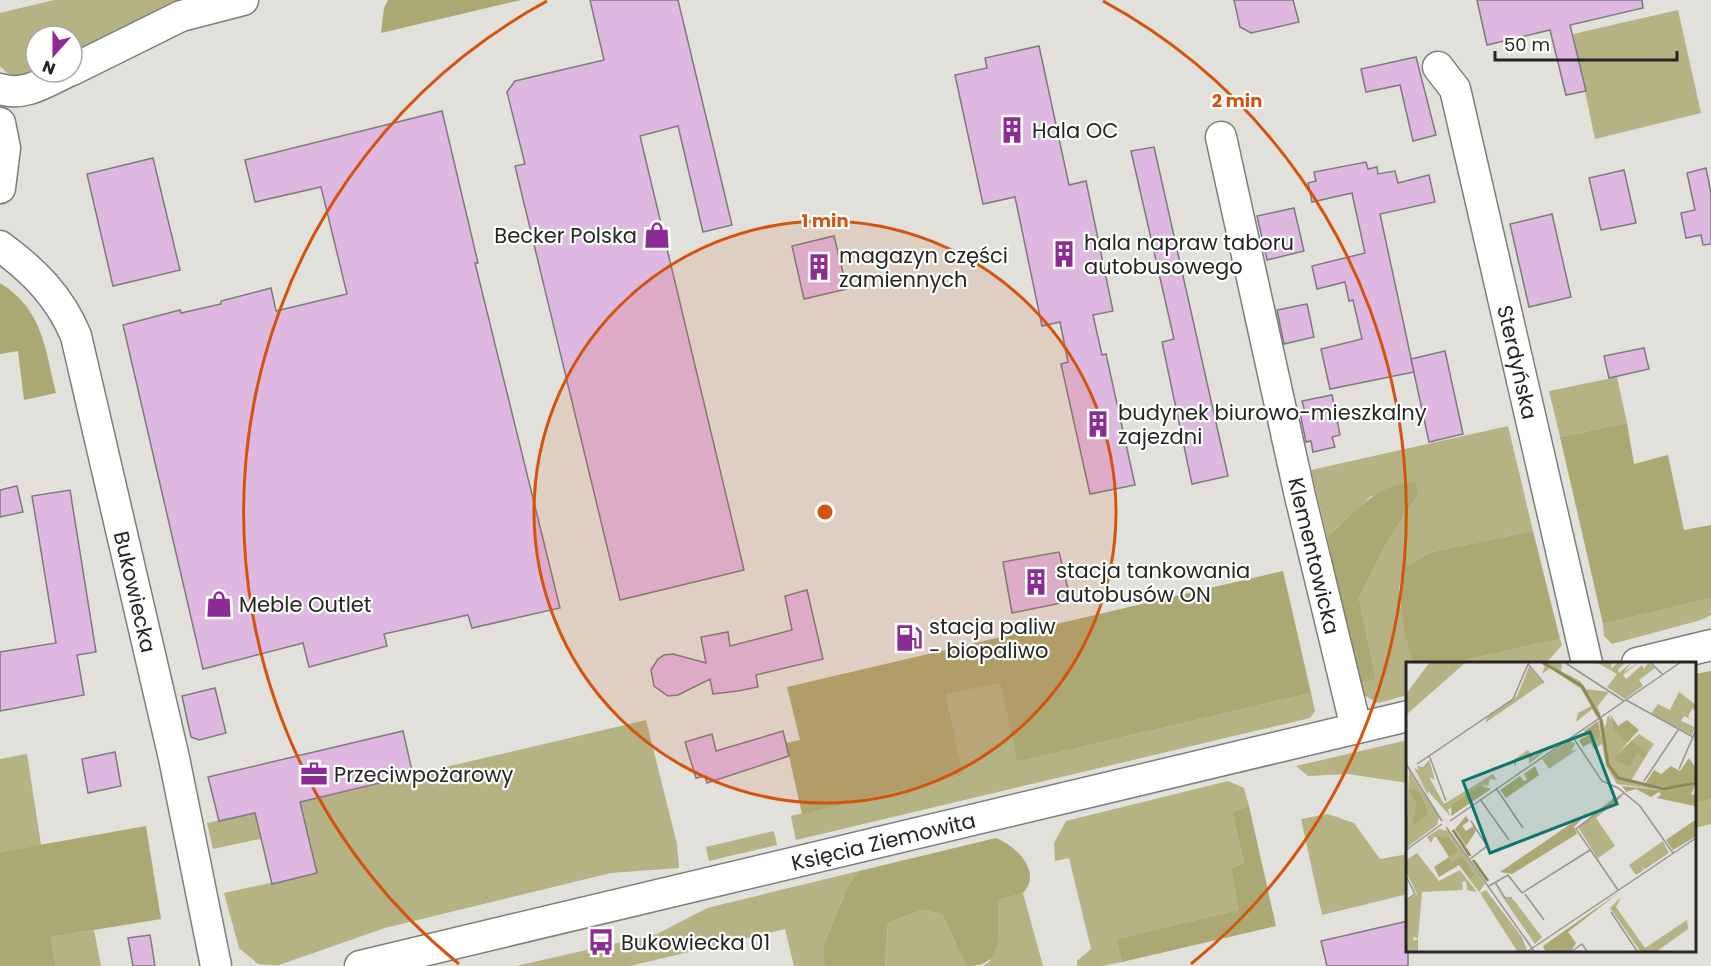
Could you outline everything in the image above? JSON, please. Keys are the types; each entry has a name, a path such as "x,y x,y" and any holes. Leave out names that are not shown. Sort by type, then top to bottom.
{"street":[{"path":"84,64 182,16 243,0"},
{"name":"Sterdyńska","path":"1438,67 1455,89 1587,662"},
{"path":"0,89 8,92 30,90 42,84"},
{"path":"0,123 5,148 0,188"},
{"name":"Klementowicka","path":"1221,137 1300,496 1356,728"},
{"name":"Bukowiecka","path":"0,246 25,265 53,293 76,336 174,758 216,966"},
{"path":"1641,662 1711,645"},
{"name":"Księcia Ziemowita","path":"360,966 1406,716"}],"shaded area":[{"path":"54,0 201,0 157,11 84,52 84,24 24,24 24,78 22,79 7,73 0,66 0,13"},
{"path":"388,0 521,0 381,33 384,8"},
{"path":"1678,10 1701,113 1595,139 1573,34"},
{"path":"0,283 14,293 34,318 45,346 56,393 24,400 18,351 0,354"},
{"path":"1617,377 1627,423 1560,437 1549,391"},
{"path":"1627,423 1634,464 1668,455 1684,530 1711,525 1711,598 1603,624 1560,437"},
{"path":"1508,426 1533,531 1431,552 1404,567 1399,588 1400,604 1412,662 1406,662 1406,696 1378,703 1362,694 1359,683 1376,679 1359,598 1387,542 1418,495 1371,496 1327,537 1311,470"},
{"path":"1416,482 1418,495 1387,542 1359,598 1376,679 1359,683 1327,537 1377,494 1401,484"},
{"path":"1533,531 1560,639 1456,662 1412,662 1404,627 1401,579 1404,567 1431,552"},
{"path":"1283,571 1311,693 1017,762 1000,683 946,694 964,775 802,814 786,743 800,740 787,687"},
{"path":"1711,598 1711,615 1701,620 1612,644 1604,636 1603,624"},
{"path":"1560,639 1562,645 1548,661 1543,662 1456,662"},
{"path":"1711,671 1711,799 1696,803 1696,674"},
{"path":"1000,682 1017,762 1311,693 1315,711 1310,718 796,840 791,816 964,775 946,694"},
{"path":"646,720 677,844 679,868 611,873 385,928 279,965 258,964 239,948 224,893 317,873 307,829 213,849 207,823"},
{"path":"1406,740 1406,783 1348,774 1308,776 1296,766"},
{"path":"27,754 41,845 0,852 0,759"},
{"path":"1228,781 1244,788 1249,806 1232,812 1244,863 1231,868 1238,910 1116,939 1122,962 1102,966 1077,966 1077,961 1091,949 1069,858 1055,861 1054,843 1066,821"},
{"path":"1711,799 1711,824 1696,828 1696,803"},
{"path":"1249,806 1276,926 1122,962 1116,939 1238,910 1231,868 1244,863 1232,812"},
{"path":"1328,814 1354,823 1380,859 1406,854 1406,894 1322,915 1301,819"},
{"path":"146,826 161,919 51,937 56,966 0,966 0,852"},
{"path":"774,831 777,845 709,861 706,847"},
{"path":"996,838 1019,853 1029,868 1030,877 1023,893 999,900 997,945 989,960 966,966 942,914 922,910 888,923 885,966 827,966 824,964 824,944 849,884 859,871"},
{"path":"859,871 849,884 824,944 824,963 827,966 794,966 785,929 630,966 516,966 657,934 707,908"},
{"path":"1023,893 1043,966 983,966 990,961 999,900"},
{"path":"922,910 942,914 966,966 885,966 888,923"},
{"path":"94,930 101,966 56,966 51,937"}],"building":[{"path":"590,0 678,0 732,225 703,232 678,126 640,136 744,570 620,600 515,166 525,164 507,92 515,81 604,60"},
{"path":"1234,0 1293,0 1299,22 1251,33 1240,27"},
{"path":"1477,0 1642,0 1643,8 1570,25 1586,91 1566,95 1550,30 1487,45"},
{"path":"1039,46 1069,185 1086,181 1113,311 1093,315 1102,355 1106,354 1135,485 1090,494 1061,364 1068,362 1060,322 1042,326 1015,197 983,204 955,75 987,68 985,58"},
{"path":"1416,57 1436,135 1413,141 1400,85 1366,92 1361,69"},
{"path":"442,111 478,263 475,263 560,608 472,628 468,615 384,634 387,646 309,667 303,643 203,669 123,325 180,310 181,313 221,304 221,301 271,288 276,311 347,294 321,187 255,202 245,160"},
{"path":"1154,147 1228,476 1192,484 1162,342 1174,339 1131,151"},
{"path":"153,158 180,270 113,286 87,174"},
{"path":"1366,162 1368,169 1377,167 1378,174 1395,171 1398,183 1429,175 1435,202 1380,214 1414,372 1330,389 1321,349 1362,339 1353,300 1349,301 1345,282 1317,289 1312,266 1365,253 1352,193 1312,202 1308,183 1316,181 1314,172"},
{"path":"1706,168 1711,193 1711,244 1703,245 1701,235 1686,238 1681,213 1695,210 1687,173"},
{"path":"1624,170 1636,223 1601,230 1589,178"},
{"path":"1294,208 1304,251 1267,260 1257,216"},
{"path":"1552,214 1571,297 1529,307 1510,224"},
{"name":"magazyn części zamiennych","path":"834,236 847,289 804,299 792,246"},
{"path":"1307,304 1314,337 1284,344 1277,310"},
{"path":"1644,348 1649,369 1609,378 1604,356"},
{"path":"1445,351 1463,434 1429,442 1411,359"},
{"path":"1332,395 1340,435 1332,437 1335,447 1313,452 1311,441 1306,442 1300,413 1305,412 1302,401"},
{"path":"17,486 23,512 0,517 0,490"},
{"path":"70,490 96,652 77,655 84,695 0,711 0,652 56,643 32,496"},
{"name":"stacja tankowania autobusów ON","path":"1059,552 1071,601 1012,613 1003,562"},
{"path":"807,590 823,659 756,675 758,687 738,691 713,694 710,679 678,695 668,696 654,686 651,670 658,659 664,655 673,654 706,663 701,637 728,632 730,646 792,630 785,596"},
{"path":"215,688 226,733 199,740 191,737 182,696"},
{"path":"403,731 413,775 300,802 317,873 272,884 255,813 219,821 208,777"},
{"path":"783,731 789,756 707,783 705,776 696,778 685,742 712,734 716,751"},
{"path":"115,752 121,786 88,793 82,759"},
{"path":"1406,921 1408,966 1327,966 1321,941"},
{"path":"150,935 155,966 133,966 128,938"}],"place":[{"name":"Hala OC","path":"1012,130"},
{"name":"Becker Polska","path":"657,235"},
{"name":"hala napraw taboru autobusowego","path":"1064,254"},
{"name":"magazyn części zamiennych","path":"819,267"},
{"name":"budynek biurowo-mieszkalny zajezdni","path":"1098,424"},
{"name":"stacja tankowania autobusów ON","path":"1036,582"},
{"name":"Meble Outlet","path":"219,604"},
{"name":"stacja paliw - biopaliwo","path":"909,638"},
{"name":"Przeciwpożarowy","path":"314,774"},
{"name":"Bukowiecka 01","path":"601,942"}]}
